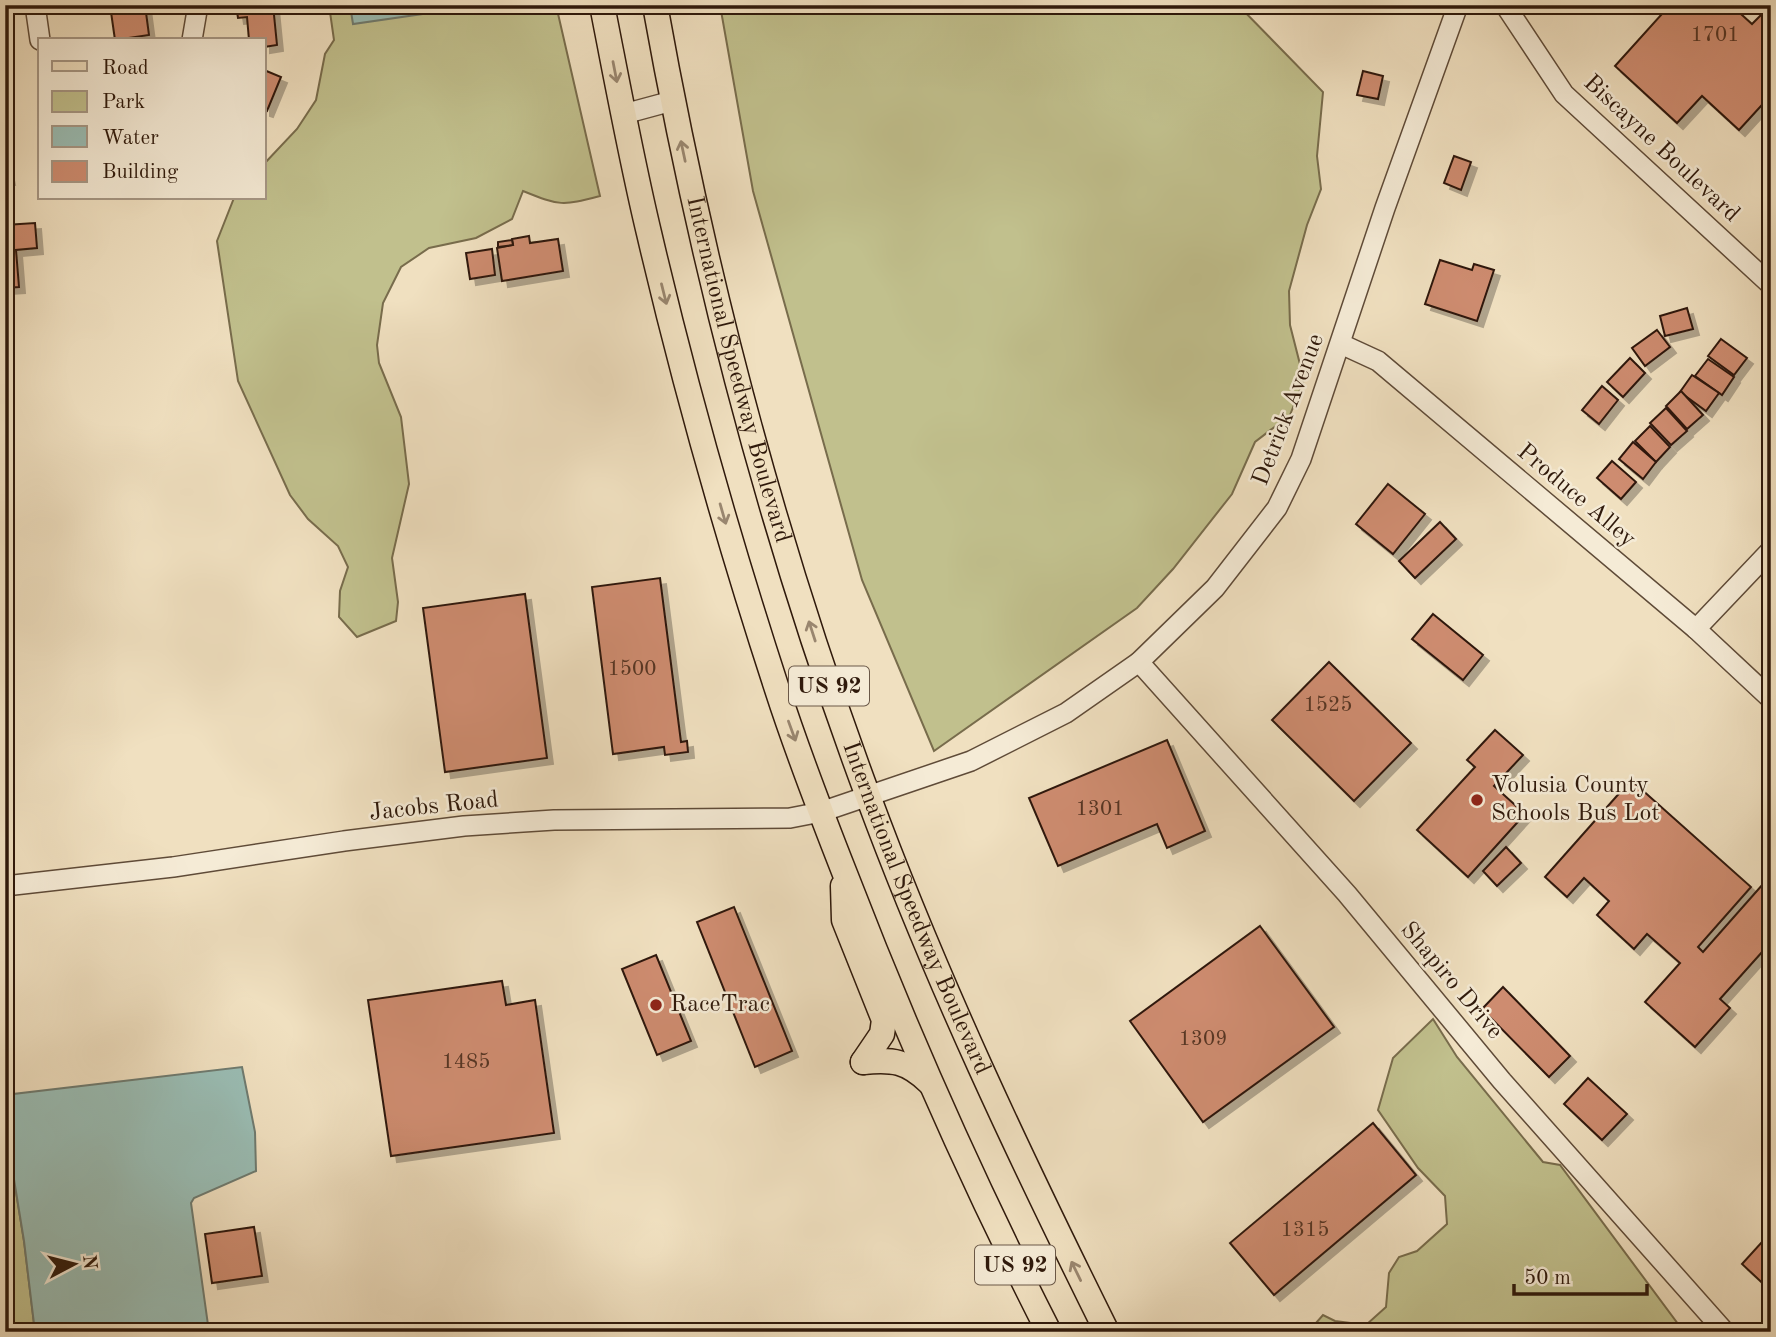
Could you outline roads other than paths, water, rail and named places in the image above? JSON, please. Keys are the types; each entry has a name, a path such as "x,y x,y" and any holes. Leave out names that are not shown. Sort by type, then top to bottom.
{"main road":[{"name":"International Speedway Boulevard","path":"602,5 648,230 707,460 778,692 842,867 930,1084 1004,1244 1049,1332"},
{"name":"International Speedway Boulevard","path":"655,5 672,101 701,230 757,447 824,671 868,797 929,950 988,1087 1107,1332"},
{"path":"842,867 844,920 884,1020 883,1034 863,1062 889,1059 917,1070 930,1084"}],"street":[{"path":"35,5 40,38"},
{"path":"192,38 198,5"},
{"name":"Detrick Avenue","path":"868,797 971,761 1066,713 1139,662 1215,588 1277,508 1300,459 1385,208 1458,5"},
{"name":"Biscayne Boulevard","path":"1505,5 1564,94 1771,285"},
{"path":"624,114 672,101"},
{"name":"Produce Alley","path":"1341,344 1378,361 1696,629 1771,699"},
{"path":"1696,629 1771,550"},
{"name":"Shapiro Drive","path":"1139,662 1347,894 1502,1081 1725,1332"},
{"name":"Jacobs Road","path":"5,886 173,867 464,826 554,820 790,818 821,812 868,797"}],"water":[{"path":"350,5 485,5 353,24"},
{"path":"242,1067 255,1132 256,1171 194,1198 191,1203 209,1332 35,1332 24,1241 5,1124 5,1095"}],"place":[{"name":"Volusia County Schools Bus Lot","path":"1477,800"},
{"name":"RaceTrac","path":"656,1005"}]}
